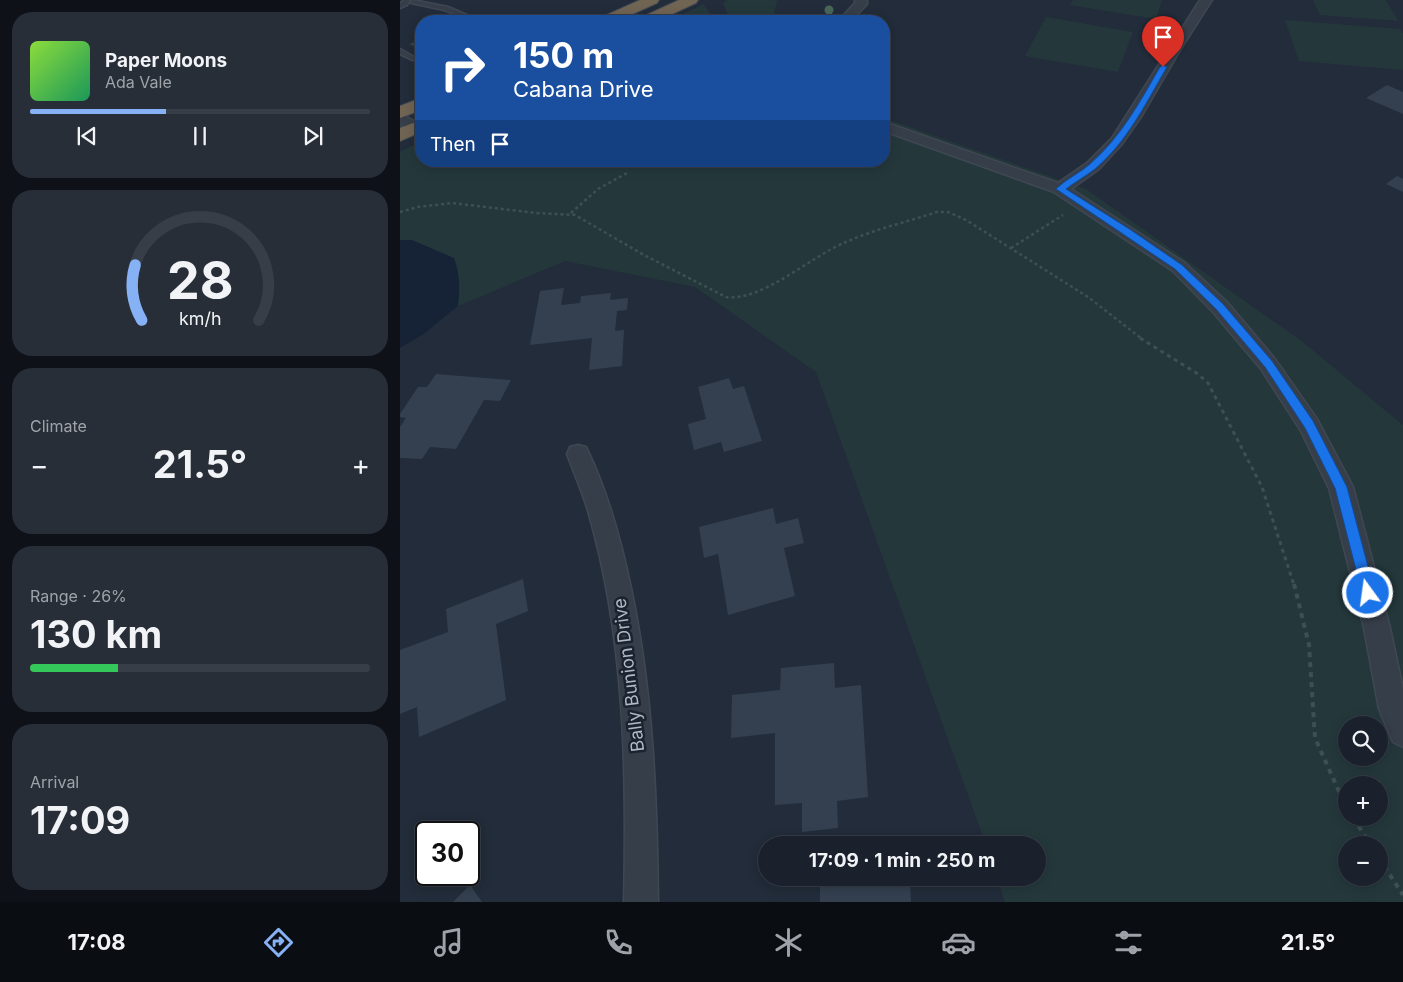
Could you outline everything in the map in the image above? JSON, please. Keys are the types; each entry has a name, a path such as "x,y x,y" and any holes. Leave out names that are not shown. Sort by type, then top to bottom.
{"highway":[{"path":"618,15 652,0"},
{"path":"641,15 674,0"},
{"path":"659,15 691,0"},
{"path":"400,113 415,107"}],"street":[{"path":"844,0 846,15"},
{"path":"850,15 861,4 861,0"},
{"path":"1060,189 1093,166 1117,141 1134,117 1173,50 1206,0"},
{"path":"400,117 412,129"},
{"path":"890,128 1060,189 1178,267 1220,307 1268,364 1309,425 1341,487 1377,628 1393,709 1403,732"},
{"name":"Bally Bunion Drive","path":"578,454 602,516 622,606 638,716 641,902"}],"lane":[{"path":"400,6 410,1 446,8 463,15"},
{"path":"400,51 414,59"}],"path":[{"path":"571,213 579,204 602,186 629,172"},
{"path":"400,212 419,205 456,202 542,214 571,213 582,217 644,256 726,297 735,298 746,297 758,292 830,249 847,241 936,212 948,212 966,220 1088,297 1136,336 1198,374 1208,383 1218,399 1262,487 1290,568 1309,645 1315,738 1338,788"},
{"path":"1011,248 1082,202"},
{"path":"1388,872 1403,895"}],"green space":[{"path":"727,0 777,0 774,15 728,15 723,3"},
{"path":"1073,0 1162,0 1156,19 1070,5"},
{"path":"1313,0 1386,0 1398,21 1320,15"},
{"path":"704,4 711,15 681,15"},
{"path":"1046,17 1133,32 1118,72 1025,56"},
{"path":"1285,20 1400,29 1403,34 1403,70 1299,61"},
{"path":"890,120 1086,189 1303,342 1403,425 1403,902 1005,902 1000,886 1046,886 1046,836 983,836 816,372 695,287 565,261 458,306 424,334 400,348 400,152 415,144 415,167 890,167"}],"water":[{"path":"400,240 412,240 454,258 459,287 458,306 424,334 400,348"}],"building":[{"path":"415,42 415,47 409,44"},
{"path":"1387,85 1403,92 1403,114 1366,98"},
{"path":"1397,176 1403,179 1403,192 1386,184"},
{"path":"564,288 561,305 580,303 581,296 611,293 610,300 628,298 627,310 617,311 615,331 624,330 622,366 589,370 592,338 530,345 540,291"},
{"path":"436,374 511,380 500,401 484,400 456,449 430,447 422,459 400,458 400,427 406,418 400,417 400,414 418,387 427,387"},
{"path":"729,378 733,389 744,386 762,441 724,452 721,442 694,450 688,424 706,419 698,387"},
{"path":"773,508 776,524 798,518 804,543 784,548 795,596 728,615 718,554 704,558 699,527"},
{"path":"523,579 528,611 496,624 506,700 419,737 417,707 400,714 400,650 448,632 446,609"},
{"path":"834,663 835,688 861,685 868,797 837,801 838,828 802,832 802,803 775,805 775,733 731,738 732,695 780,690 781,668"},
{"path":"471,886 482,902 453,902"},
{"path":"820,886 910,886 911,902 820,902"}],"route":[{"path":"1163,67 1134,117 1117,141 1093,166 1060,189 1128,232 1178,267 1220,307 1268,364 1309,425 1341,487 1368,593"}]}
